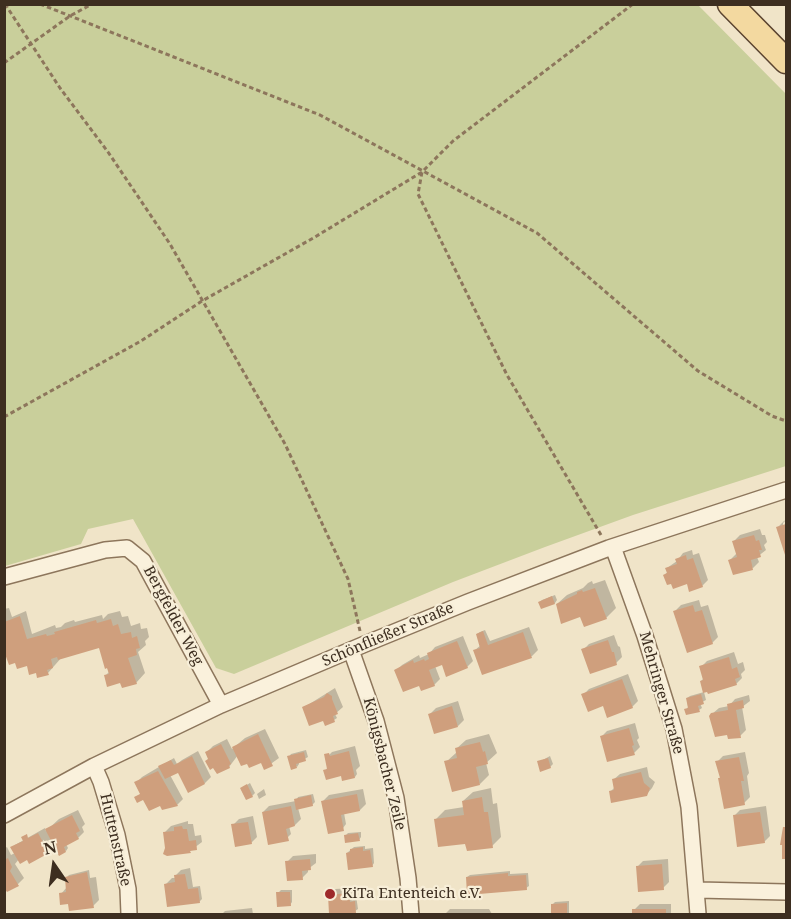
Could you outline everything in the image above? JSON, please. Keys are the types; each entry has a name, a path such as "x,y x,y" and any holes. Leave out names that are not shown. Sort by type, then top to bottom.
{"main road":[{"path":"730,4 786,61"}],"street":[{"name":"Schönfließer Straße","path":"4,815 94,766 221,705 351,650 611,547 786,490"},
{"name":"Mehringer Straße","path":"611,547 645,636 674,729 689,807 698,890 698,915"},
{"name":"Bergfelder Weg","path":"4,577 105,550 127,548 143,561 221,705"},
{"name":"Königsbacher Zeile","path":"351,650 376,721 396,798 411,915"},
{"name":"Huttenstraße","path":"94,766 117,835 128,889 129,915"},
{"path":"698,890 786,892"}],"path":[{"path":"5,4 60,88 108,152 170,244 285,444 348,579 353,606 366,644"},
{"path":"40,4 320,115 537,233 698,371 772,416 786,421"},
{"path":"4,63 70,15 92,4"},
{"path":"4,417 141,341 202,301 315,237 422,172 453,141 633,4"},
{"path":"422,172 418,194 507,375 611,547"}],"green space":[{"path":"5,4 698,5 786,94 786,466 633,515 545,547 453,582 234,674 216,668 133,519 88,529 81,544 5,566"}],"building":[{"path":"786,524 786,558 776,527"},
{"path":"754,535 756,541 759,540 762,550 759,550 761,557 751,560 753,570 733,575 728,560 737,557 732,541"},
{"path":"686,555 687,560 693,558 703,587 689,592 687,584 673,589 671,584 667,585 663,575 667,573 665,568 677,564 675,559"},
{"path":"595,588 607,619 584,627 580,617 561,624 556,604 577,592"},
{"path":"552,596 555,604 541,609 538,602"},
{"path":"693,605 695,612 702,610 713,644 687,653 673,611"},
{"path":"20,616 27,639 55,634 54,632 96,620 97,623 111,619 113,626 118,624 121,634 131,632 132,638 137,636 140,648 136,649 137,655 128,658 137,684 122,688 120,683 107,687 104,675 109,674 107,668 105,669 99,648 58,660 57,657 51,659 53,668 47,670 49,675 37,678 36,673 29,675 27,666 17,669 15,663 9,665 4,651 4,622"},
{"path":"483,631 488,645 523,632 532,658 482,675 473,650 480,648 476,634"},
{"path":"608,640 617,665 590,674 581,649"},
{"path":"457,641 468,668 446,677 442,665 429,670 435,686 421,691 419,686 403,692 394,670 413,660 414,663 424,659 425,661 429,659 427,653"},
{"path":"729,657 732,669 737,667 740,677 735,679 737,685 708,694 703,693 700,681 703,680 699,666"},
{"path":"622,679 633,708 607,718 603,706 588,712 581,694"},
{"path":"327,693 332,696 338,714 333,716 335,722 325,726 323,721 309,726 302,707 324,697"},
{"path":"701,694 704,704 698,706 700,712 686,715 684,709 688,708 686,698"},
{"path":"743,700 744,708 736,710 741,738 728,739 727,735 715,737 709,716 711,713 728,710 727,704"},
{"path":"452,706 458,727 434,734 428,714"},
{"path":"629,728 635,755 607,762 600,736"},
{"path":"258,734 273,766 264,770 261,763 249,768 247,764 241,766 232,747"},
{"path":"480,742 488,764 476,767 480,785 452,792 444,761 457,758 455,748"},
{"path":"221,744 231,764 230,768 217,774 213,768 210,770 205,761 208,759 205,752"},
{"path":"349,751 355,778 342,781 341,776 326,780 323,770 327,769 324,754 329,753 330,756"},
{"path":"304,752 306,761 296,764 297,768 291,770 287,756"},
{"path":"192,756 205,784 188,793 178,773 165,779 158,766 171,760 174,765"},
{"path":"739,757 744,781 741,781 745,805 724,809 715,761"},
{"path":"548,758 551,768 540,772 537,761"},
{"path":"158,771 178,806 162,810 160,806 149,811 143,800 137,803 134,797 140,794 134,782"},
{"path":"641,772 644,783 650,788 647,796 611,803 609,791 614,790 612,779"},
{"path":"247,784 253,797 246,800 240,788"},
{"path":"357,794 360,811 341,815 344,831 328,834 321,801"},
{"path":"311,795 313,806 296,810 294,799"},
{"path":"482,797 484,812 488,812 493,848 467,851 465,844 438,847 434,819 464,815 462,801"},
{"path":"291,806 295,826 286,829 289,841 268,845 262,812"},
{"path":"760,812 765,843 737,847 733,815"},
{"path":"72,815 80,831 76,833 79,839 64,847 66,852 59,856 45,829"},
{"path":"248,822 252,844 235,847 231,824"},
{"path":"182,826 183,829 187,829 189,841 196,840 197,850 167,856 163,854 165,848 163,832 174,831 174,827"},
{"path":"783,827 786,827 786,859 782,859 782,845 780,845"},
{"path":"38,833 49,853 29,864 27,860 20,864 10,847 23,841 21,837 27,834 28,838"},
{"path":"358,833 360,841 345,843 344,835"},
{"path":"363,847 363,851 370,850 373,867 348,870 346,853 350,852 350,849"},
{"path":"8,858 12,867 10,871 19,886 7,892 4,888 4,860"},
{"path":"310,859 311,870 302,871 303,880 287,881 285,861"},
{"path":"662,864 664,890 638,892 636,866"},
{"path":"87,872 94,908 69,911 68,904 60,905 59,893 66,892 65,877"},
{"path":"508,873 508,876 526,875 527,890 467,895 466,877"},
{"path":"185,874 188,889 198,888 200,903 167,907 164,884 175,882 174,875"},
{"path":"276,892 290,892 291,906 277,907"},
{"path":"349,893 350,902 355,901 356,913 329,914 328,895"},
{"path":"567,903 567,914 551,914 551,904"},
{"path":"632,909 666,909 666,914 632,914"}],"place":[{"name":"KiTa Ententeich e.V.","path":"330,894"}]}
